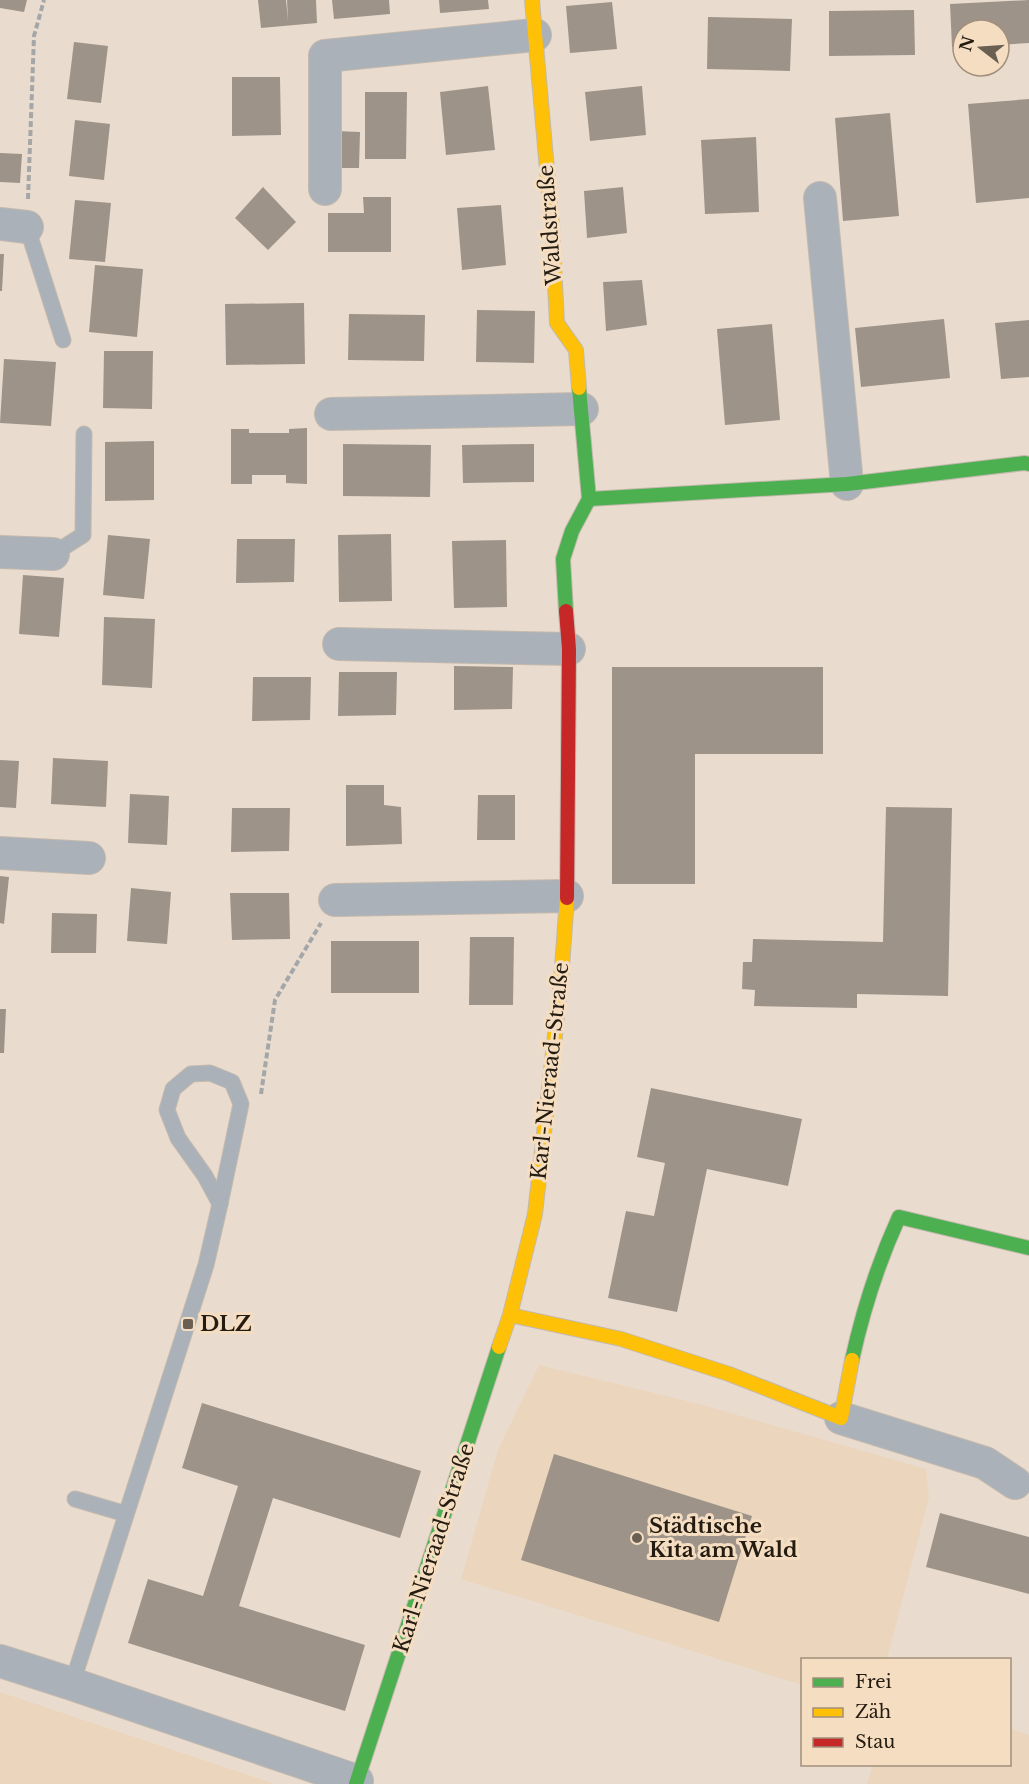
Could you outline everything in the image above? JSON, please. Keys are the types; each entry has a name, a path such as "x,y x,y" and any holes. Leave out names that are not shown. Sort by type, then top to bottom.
{"street":[{"name":"Waldstraße","path":"532,0 552,226 557,323 576,350 589,500"},
{"path":"325,189 325,56 535,35"},
{"path":"820,198 846,484"},
{"path":"331,414 582,409"},
{"path":"589,500 846,484 1029,464"},
{"name":"Karl-Nieraad-Straße","path":"0,1661 356,1782 510,1315 535,1214 561,981 567,896 569,649 563,559 572,531 589,500"},
{"path":"0,552 53,554"},
{"path":"339,644 569,649"},
{"path":"0,853 89,858"},
{"path":"335,900 567,896"},
{"path":"841,1418 857,1337 876,1268 899,1217 1029,1248"},
{"path":"510,1315 621,1339 729,1374 841,1418 985,1462 1015,1483"}],"lane":[{"path":"14,226 63,340"},
{"path":"53,554 83,535 84,434"},
{"path":"72,1684 206,1265 220,1204 241,1104 232,1082 210,1073 191,1074 172,1089 167,1110 178,1138 205,1176 220,1204"},
{"path":"75,1499 126,1514"}],"path":[{"path":"14,226 34,36 44,0"},
{"path":"241,1104 260,1101 274,1000 335,900"}],"shaded area":[{"path":"539,1365 695,1403 926,1469 929,1497 887,1658 801,1658 801,1685 461,1579 498,1450"},
{"path":"0,1692 275,1784 0,1784"},
{"path":"1011,1728 1029,1735 1029,1784 867,1784 873,1766 1011,1766"}],"building":[{"path":"0,0 27,0 24,12 0,8"},
{"path":"258,0 286,0 288,21 287,0 316,0 317,23 261,28"},
{"path":"332,0 389,0 390,14 334,19"},
{"path":"439,0 488,0 489,9 440,13"},
{"path":"1029,0 1029,43 1011,44 1011,18 951,18 951,26 950,4"},
{"path":"612,2 617,49 570,53 566,6"},
{"path":"914,10 915,55 829,56 829,11"},
{"path":"708,17 792,19 790,71 707,69"},
{"path":"74,42 108,46 101,103 67,99"},
{"path":"232,77 280,77 281,135 232,136"},
{"path":"488,86 495,150 446,155 440,92"},
{"path":"642,86 646,135 590,141 585,92"},
{"path":"365,92 407,92 406,159 365,159"},
{"path":"1029,99 1029,198 976,203 968,104"},
{"path":"890,113 899,216 843,221 835,118"},
{"path":"75,120 110,124 104,180 69,176"},
{"path":"336,131 360,132 359,168 336,168"},
{"path":"756,137 759,212 705,214 701,140"},
{"path":"0,153 22,154 20,183 0,182"},
{"path":"263,187 296,222 268,250 235,218"},
{"path":"623,187 627,233 587,238 584,191"},
{"path":"363,197 391,197 391,252 328,252 328,213 364,213"},
{"path":"75,200 111,203 105,262 69,259"},
{"path":"501,205 506,265 462,270 457,208"},
{"path":"0,254 4,254 2,291 0,291"},
{"path":"95,265 143,269 137,337 89,332"},
{"path":"642,280 647,325 606,331 603,282"},
{"path":"304,303 305,364 226,365 225,304"},
{"path":"477,310 535,311 534,363 476,362"},
{"path":"349,314 425,315 424,361 348,360"},
{"path":"944,319 950,378 861,387 855,328"},
{"path":"1029,320 1029,377 1001,379 995,323"},
{"path":"772,324 780,420 725,425 717,329"},
{"path":"104,351 153,351 152,409 103,408"},
{"path":"4,359 56,362 51,426 0,423"},
{"path":"307,428 307,484 286,483 286,475 252,475 252,484 231,484 231,429 249,429 249,433 289,433 289,429"},
{"path":"154,441 154,500 105,501 105,442"},
{"path":"343,444 431,445 430,497 343,496"},
{"path":"534,444 534,482 463,483 462,445"},
{"path":"391,534 392,601 339,602 338,535"},
{"path":"108,535 150,539 144,599 103,595"},
{"path":"237,539 295,539 294,582 236,583"},
{"path":"506,540 507,607 454,608 452,541"},
{"path":"23,575 64,578 59,637 19,634"},
{"path":"104,617 155,619 152,688 102,685"},
{"path":"454,666 513,667 512,709 454,710"},
{"path":"612,667 823,667 823,754 695,754 695,884 612,884"},
{"path":"339,672 397,672 396,715 338,716"},
{"path":"253,677 311,677 310,720 252,721"},
{"path":"53,758 108,761 106,807 51,804"},
{"path":"0,760 19,761 16,808 0,807"},
{"path":"346,785 384,785 384,805 401,807 402,844 346,846"},
{"path":"130,794 169,796 167,845 128,843"},
{"path":"478,795 515,795 515,840 477,840"},
{"path":"886,807 952,808 948,996 857,994 857,1008 754,1006 755,990 742,989 743,962 752,962 753,939 883,942"},
{"path":"232,808 290,808 289,851 231,852"},
{"path":"0,876 9,877 4,924 0,923"},
{"path":"131,888 171,892 167,944 127,941"},
{"path":"230,893 289,893 290,939 232,940"},
{"path":"52,913 97,914 96,953 51,953"},
{"path":"470,937 514,937 513,1005 469,1005"},
{"path":"331,941 419,941 419,993 331,993"},
{"path":"0,1009 6,1009 4,1053 0,1053"},
{"path":"651,1088 802,1119 788,1186 707,1169 677,1312 608,1298 626,1211 654,1216 665,1163 637,1157"},
{"path":"202,1403 421,1471 400,1538 273,1498 239,1606 365,1645 345,1711 128,1643 148,1579 203,1596 238,1486 182,1468"},
{"name":"Städtische Kita am Wald","path":"554,1454 752,1516 719,1622 521,1560"},
{"path":"940,1513 1029,1537 1029,1594 926,1567"}],"traffic: fast":[{"path":"579,388 589,499 847,484 1029,464"},
{"path":"566,611 563,559 572,531 589,499"},
{"path":"852,1360 872,1287 899,1217 1029,1248"},
{"path":"356,1784 499,1347"}],"traffic: slow":[{"path":"532,0 552,226 557,323 576,350 579,388"},
{"path":"499,1347 510,1315 535,1214 561,981 567,898"},
{"path":"510,1315 621,1339 729,1374 841,1418 852,1360"}],"traffic: jam":[{"path":"566,611 569,649 567,898"}],"place":[{"name":"DLZ","path":"188,1324"},
{"name":"Städtische Kita am Wald","path":"637,1538"}]}
